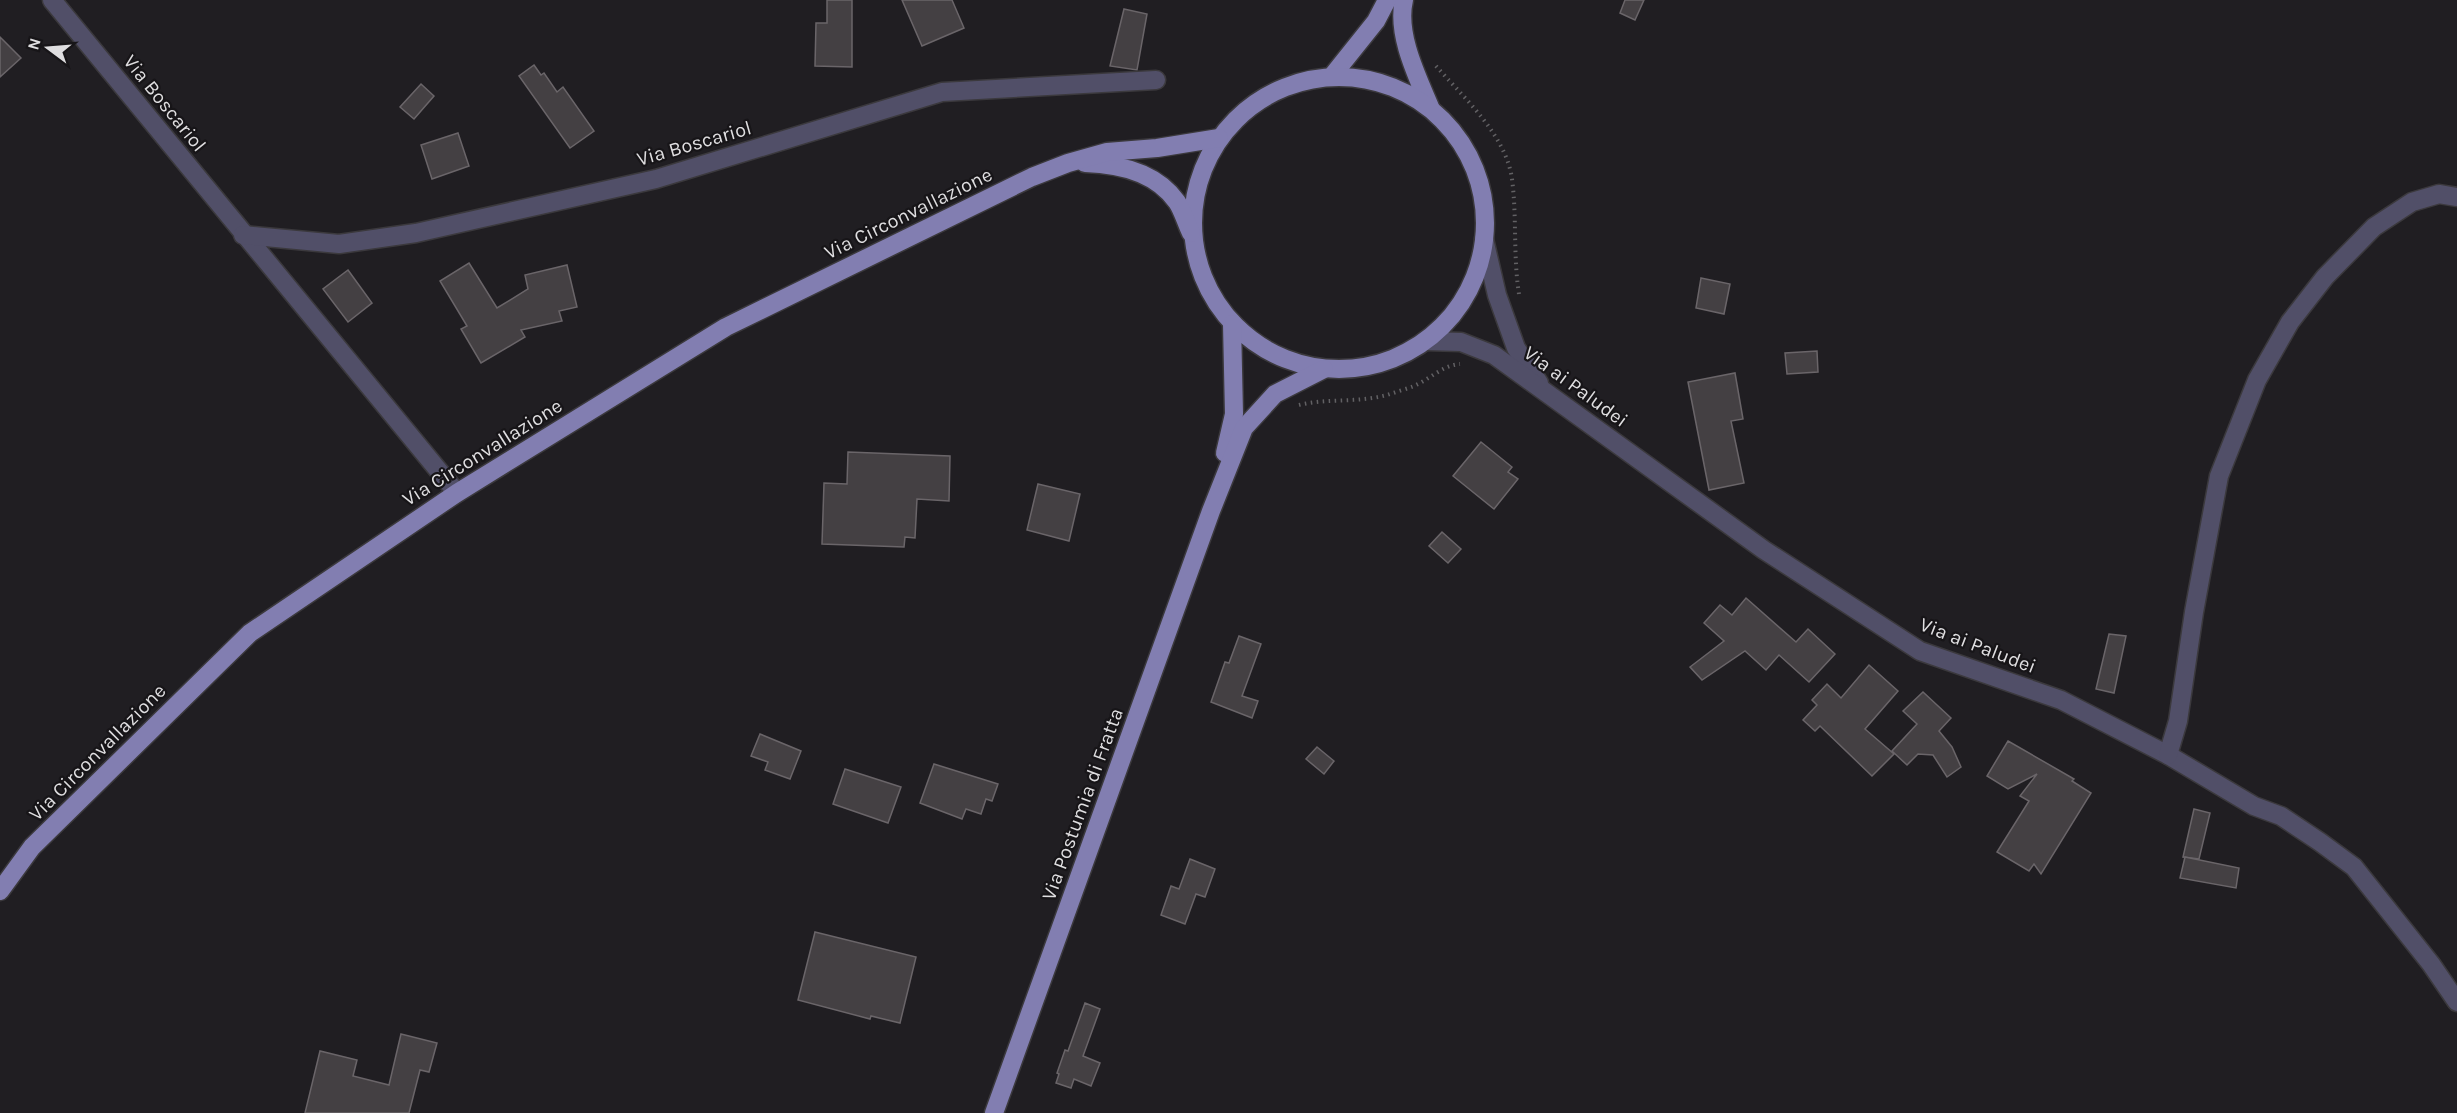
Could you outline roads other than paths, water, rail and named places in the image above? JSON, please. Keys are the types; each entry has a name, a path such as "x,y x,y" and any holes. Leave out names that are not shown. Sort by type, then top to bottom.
{"main road":[{"path":"1332,76 1376,21 1387,0"},
{"path":"1404,0 1402,9 1408,52 1430,107"},
{"path":"1332,76 1367,78 1400,89 1430,107 1463,144 1482,190 1484,239 1475,278 1454,313 1425,341 1394,359 1360,368 1324,369 1290,362 1259,346 1232,324 1213,298 1200,268 1193,237 1194,202 1203,169 1219,138 1250,106 1289,85 1332,76"},
{"name":"Via Circonvallazione","path":"0,891 32,847 250,633 457,493 726,327 1032,177 1068,163 1107,152 1157,148 1219,138"},
{"name":"Via Circonvallazione","path":"1068,163 1102,164 1132,169 1159,184 1177,203 1193,237"},
{"name":"Via Postumia di Fratta","path":"1211,511 1234,414 1232,324"},
{"name":"Via Postumia di Fratta","path":"994,1113 1211,511 1244,428 1275,394 1324,369"}],"street":[{"name":"Via Boscariol","path":"52,0 457,493"},
{"name":"Via Boscariol","path":"243,235 339,244 416,233 656,179 942,92 1156,80"},
{"path":"2169,755 2178,721 2194,612 2219,476 2257,380 2290,322 2325,277 2374,226 2412,202 2439,194 2457,196"},
{"path":"1484,239 1497,295 1516,348 1545,392"},
{"name":"Via ai Paludei","path":"1425,341 1461,342 1494,355 1764,550 1920,651 2061,700 2169,755 2254,806 2281,816 2354,867 2431,964 2457,1002"}]}
